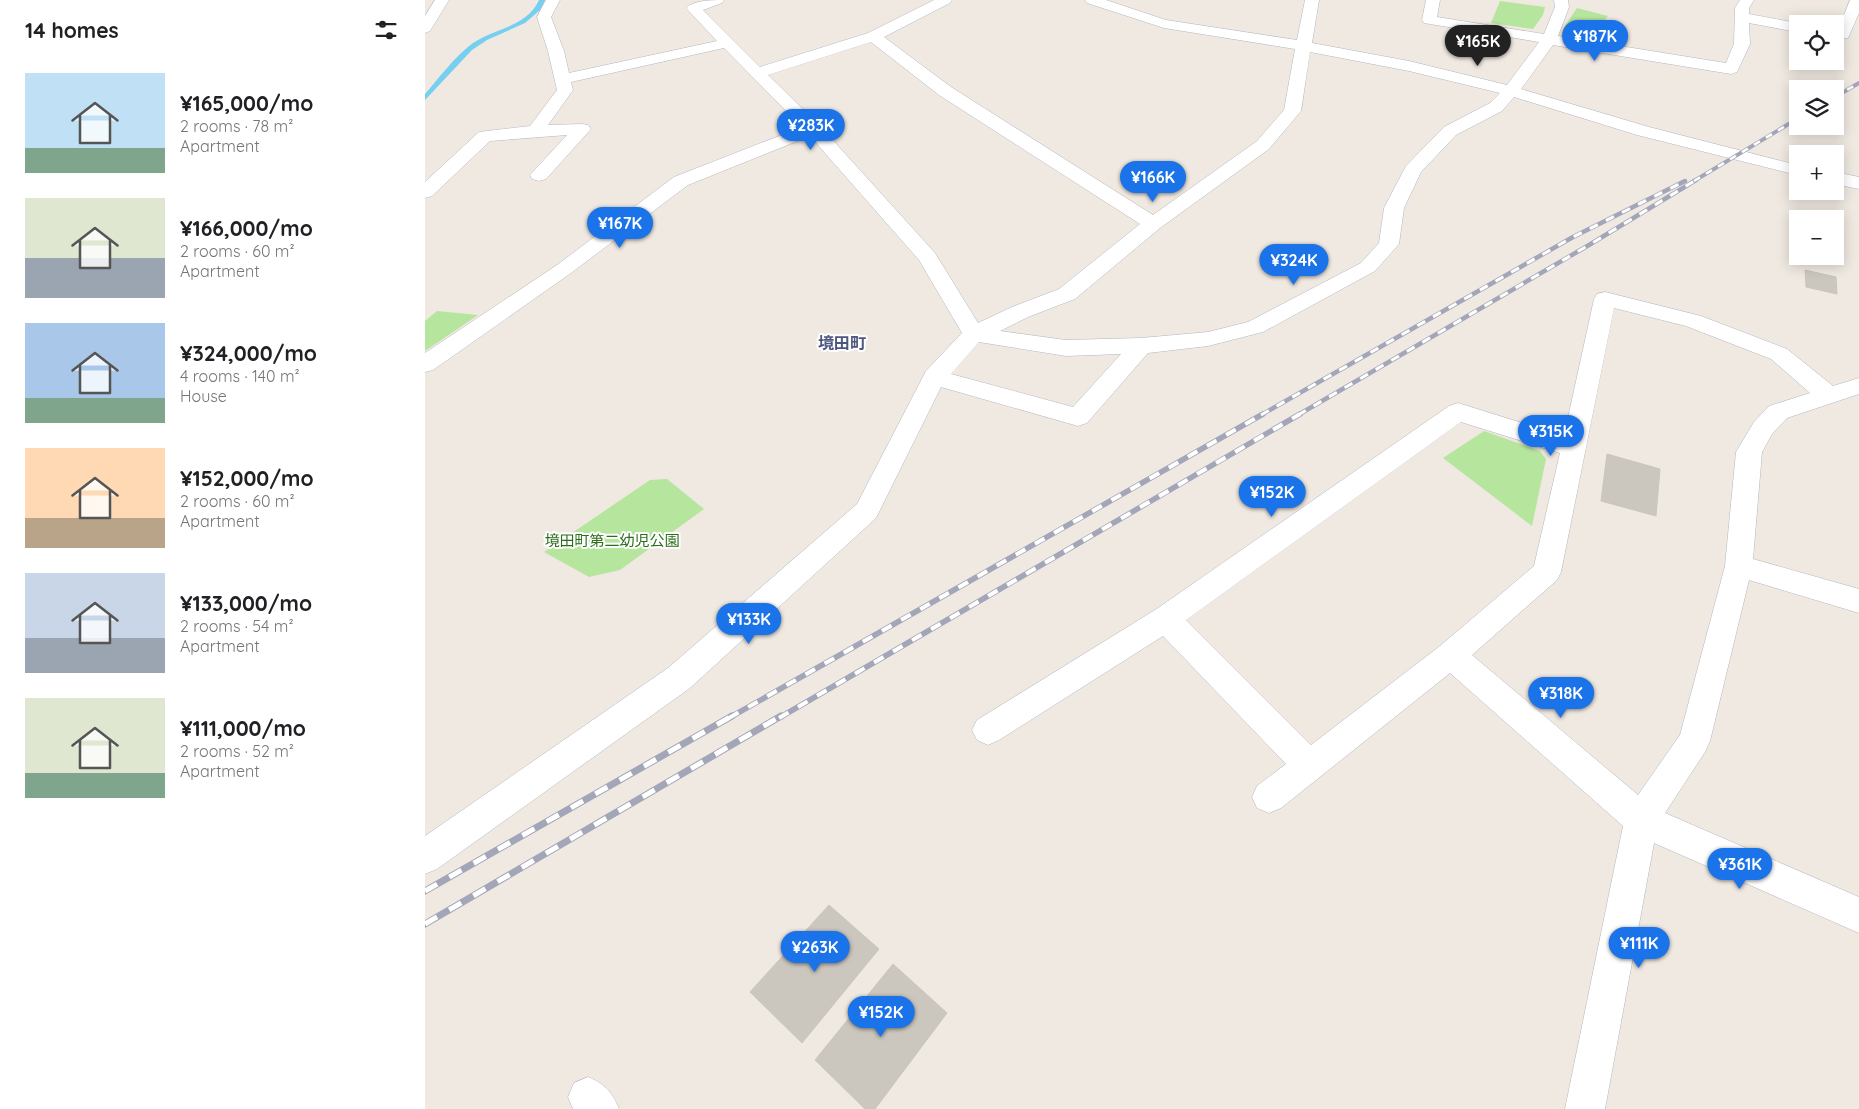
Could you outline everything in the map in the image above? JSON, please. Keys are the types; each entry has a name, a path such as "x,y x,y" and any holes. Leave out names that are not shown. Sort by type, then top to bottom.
{"street":[{"path":"425,28 442,0"},
{"path":"535,132 565,90 556,51 544,17 553,0"},
{"path":"717,0 693,8 813,129 928,257 974,334"},
{"path":"757,73 873,36 945,0"},
{"path":"1092,0 1164,24 1304,46 1409,66 1511,91 1643,131 1789,168"},
{"path":"425,857 679,678 867,511 934,376 974,334 1020,312 1067,294 1153,224 1263,145 1292,111 1312,0"},
{"path":"1433,0 1429,20 1550,38 1731,69 1742,44 1742,8 1747,0"},
{"path":"974,334 1065,348 1141,346 1208,339 1255,326 1368,267 1389,244 1394,208 1413,170 1450,131 1496,107 1511,91 1550,38 1562,7 1561,0"},
{"path":"1844,32 1857,0"},
{"path":"1742,17 1789,26"},
{"path":"873,36 945,91 1153,224"},
{"path":"563,79 728,43"},
{"path":"425,192 485,136 581,129 539,175"},
{"path":"425,364 564,269 681,181 813,129"},
{"path":"1844,180 1859,183"},
{"path":"1269,797 1451,655 1547,572 1605,299 1693,321 1779,354 1828,396"},
{"path":"934,376 1078,417 1141,346"},
{"path":"1585,1109 1641,820 1694,741 1739,566 1749,452 1763,428 1778,412 1859,386"},
{"path":"988,730 1165,619 1459,412 1574,448"},
{"path":"1739,566 1859,601"},
{"path":"1165,619 1309,765"},
{"path":"1451,655 1641,820 1859,915"}],"green space":[{"path":"1500,1 1545,7 1543,15 1533,29 1491,23"},
{"path":"1577,8 1608,16 1591,36 1570,33 1563,29"},
{"path":"437,311 478,315 425,351 425,321"},
{"path":"1484,431 1540,451 1546,459 1532,526 1443,458"},
{"name":"境田町第二幼児公園","path":"667,479 704,509 620,570 589,577 544,552 650,480"}],"building":[{"path":"1805,270 1836,277 1837,294 1806,287"},
{"path":"1607,454 1660,469 1656,516 1601,501"},
{"path":"829,905 879,949 802,1043 750,992"},
{"path":"893,964 947,1013 875,1109 865,1109 815,1060"}],"waterway":[{"path":"425,98 470,49 484,39 532,16 542,0"}],"railway":[{"path":"1844,92 1859,83"},
{"path":"1694,181 1789,124"},
{"path":"1298,415 1589,245 1696,180"},
{"path":"1261,415 1573,237 1685,181"},
{"path":"729,718 1263,414"},
{"path":"779,718 1300,414"},
{"path":"425,891 732,716"},
{"path":"425,924 781,716"}],"district":[{"name":"境田町","path":"842,343"}]}
